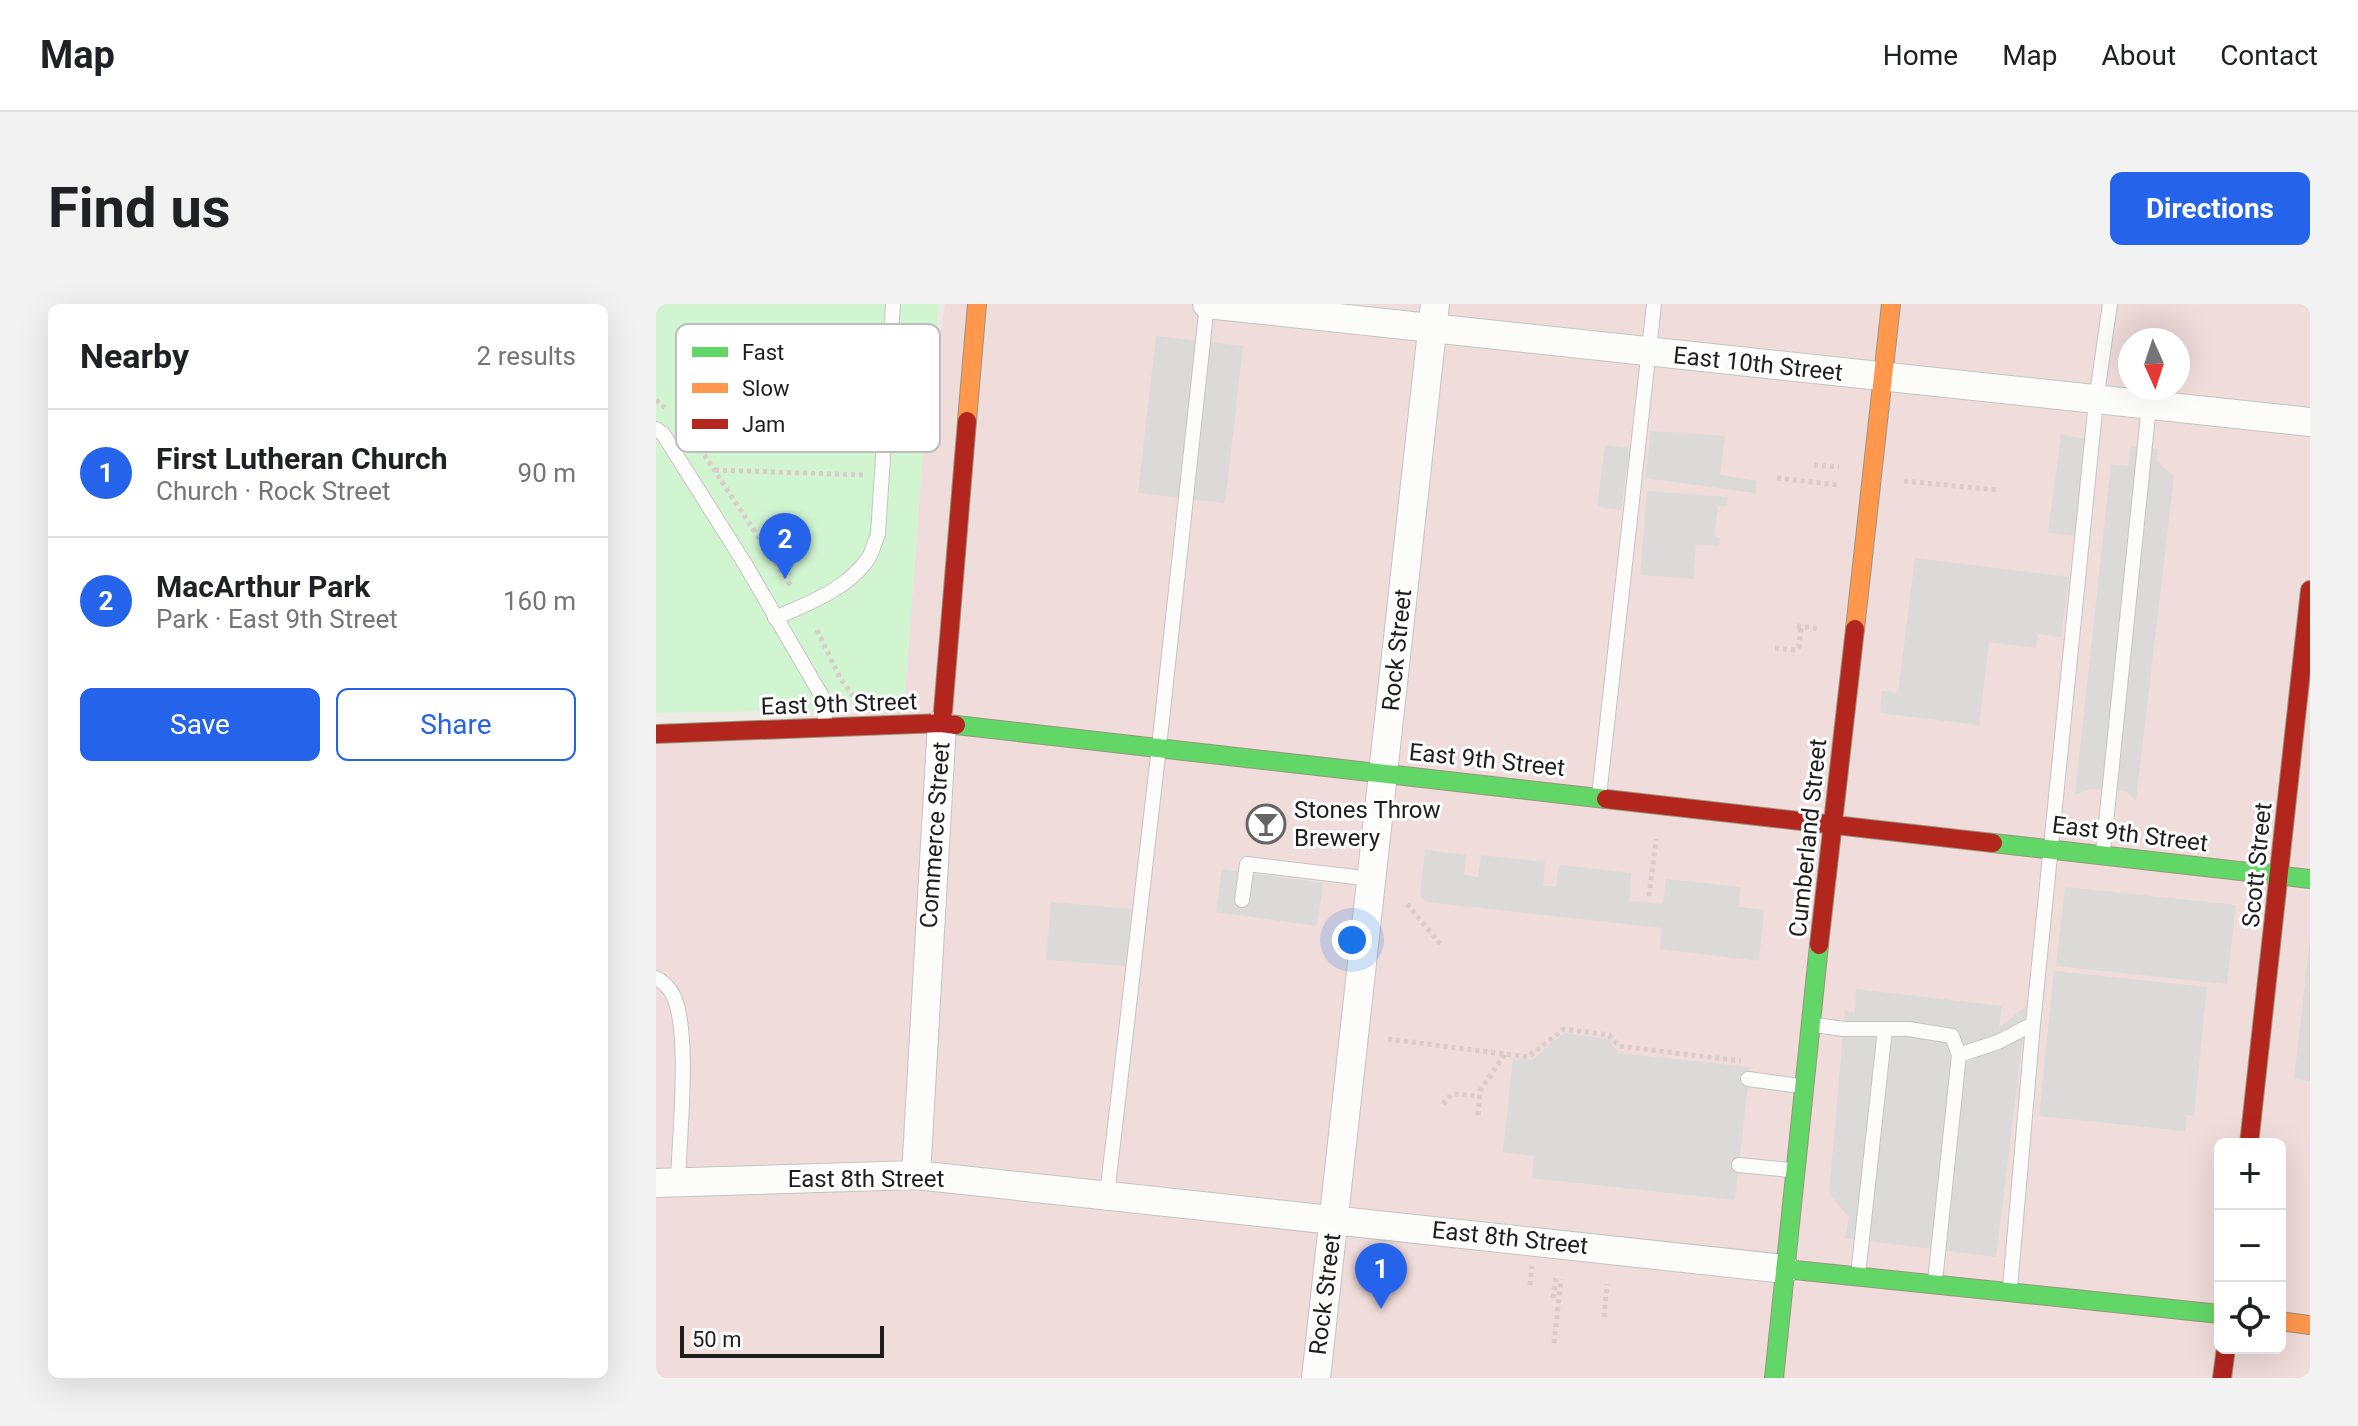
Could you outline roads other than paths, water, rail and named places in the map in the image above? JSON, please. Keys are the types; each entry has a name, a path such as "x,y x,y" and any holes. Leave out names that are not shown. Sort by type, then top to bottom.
{"main road":[{"name":"Commerce Street","path":"942,723 977,304"},
{"name":"Cumberland Street","path":"1774,1378 1794,1171 1891,304"},
{"name":"Scott Street","path":"2250,1138 2306,651 2310,590"},
{"name":"East 9th Street","path":"656,734 942,723 2310,879"},
{"name":"East 8th Street","path":"1785,1269 2214,1313"},
{"path":"2286,1322 2310,1325"},
{"path":"2222,1378 2225,1354"}],"street":[{"name":"East 10th Street","path":"1207,304 1434,317 1650,353 2310,422"},
{"name":"Rock Street","path":"1316,1378 1434,317"},
{"name":"Commerce Street","path":"916,1175 942,723"},
{"name":"East 8th Street","path":"667,1182 916,1175 1785,1269"}],"lane":[{"path":"892,324 893,304"},
{"path":"1107,1195 1207,304"},
{"path":"1599,797 1654,304"},
{"path":"2010,1293 2033,1024 2096,401 2110,304"},
{"path":"2103,855 2149,406"},
{"path":"656,429 663,434 708,506 824,700 825,728"},
{"path":"775,618 811,602 845,581 870,556 878,534 883,452"},
{"path":"1242,900 1247,864 1372,879"},
{"path":"656,978 673,992 679,1010 683,1047 667,1182"},
{"path":"1959,1055 1998,1042 2033,1024"},
{"path":"1812,1025 1843,1029 1909,1029 1952,1036 1959,1055 1935,1285"},
{"path":"1857,1277 1885,1029"},
{"path":"1748,1079 1804,1086"},
{"path":"1739,1165 1794,1171"}],"place":[{"name":"MacArthur Park","path":"785,579"},
{"name":"Stones Throw Brewery","path":"1266,824"},
{"name":"First Lutheran Church","path":"1381,1309"}]}
